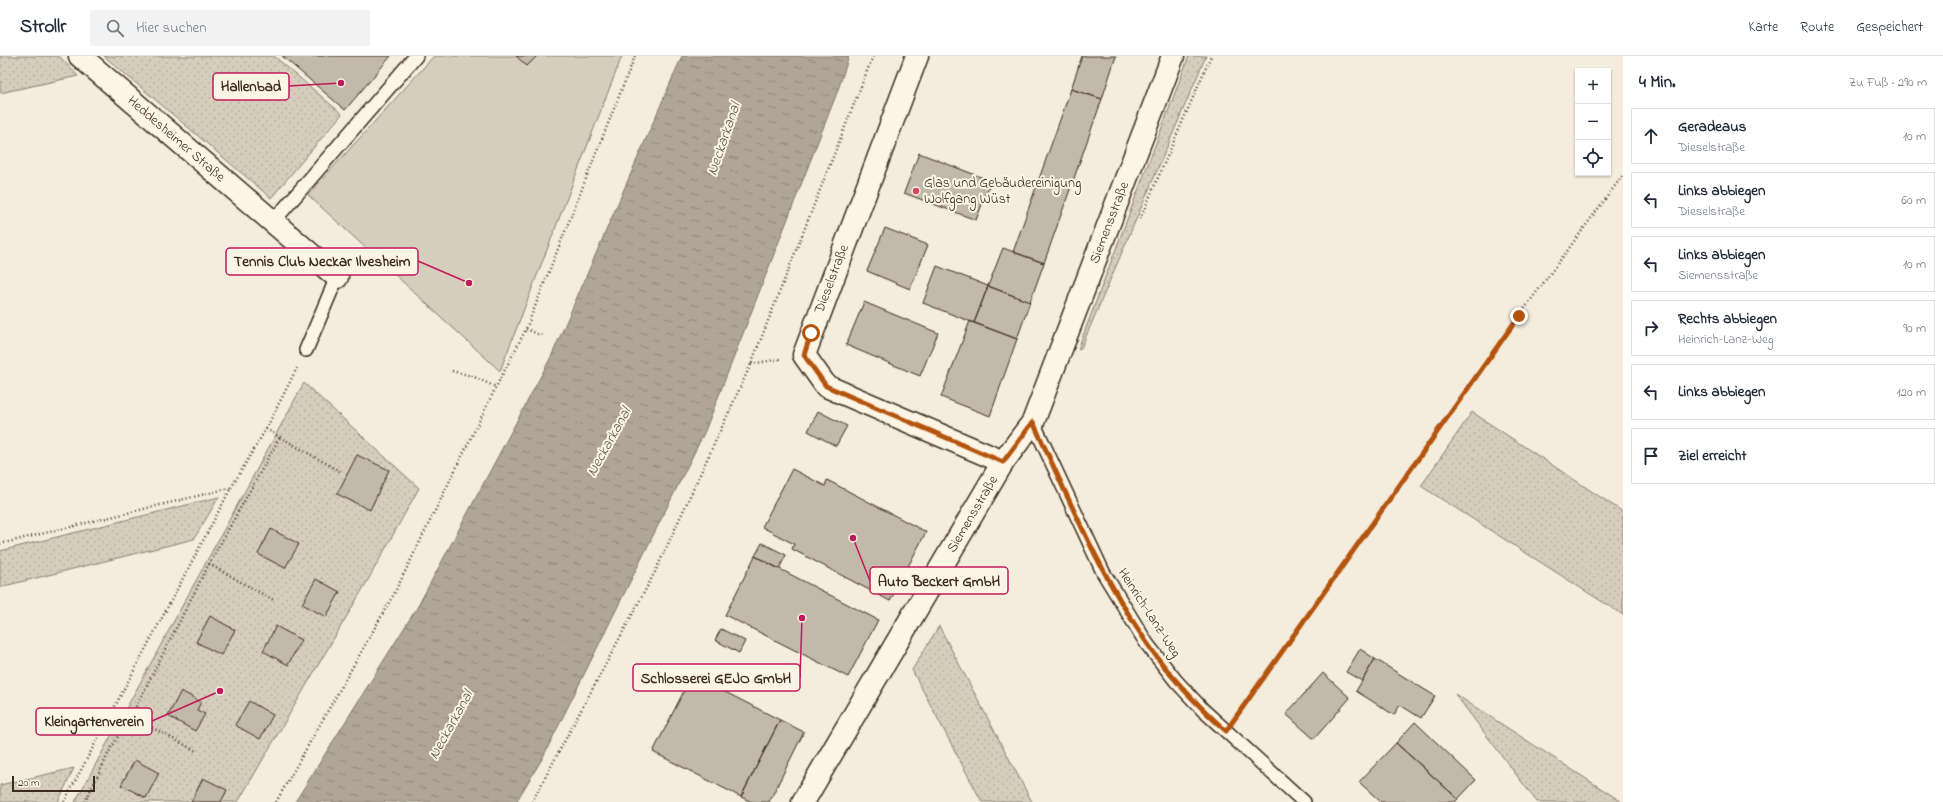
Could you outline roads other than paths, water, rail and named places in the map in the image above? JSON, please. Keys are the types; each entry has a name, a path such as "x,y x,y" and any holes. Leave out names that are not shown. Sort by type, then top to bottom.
{"street":[{"name":"Heddesheimer Straße","path":"80,56 272,223 337,277"},
{"name":"Dieselstraße","path":"917,56 804,355 826,386 1003,462"},
{"name":"Siemensstraße","path":"803,802 1003,462 1033,422 1173,56"}],"lane":[{"path":"272,223 416,56"},
{"path":"306,350 337,277"},
{"name":"Heinrich-Lanz-Weg","path":"1033,422 1103,572 1147,644 1176,681 1203,710 1304,802"}],"water":[{"name":"Neckarkanal","path":"682,56 849,56 838,90 705,431 542,759 516,802 295,802 418,606 551,357"}],"place":[{"name":"Hallenbad","path":"341,83"},
{"name":"Glas und Gebäudereinigung Wolfgang Wüst","path":"916,191"},
{"name":"Tennis Club Neckar Ilvesheim","path":"469,283"},
{"name":"Auto Beckert GmbH","path":"853,538"},
{"name":"Schlosserei GEJO GmbH","path":"802,618"},
{"name":"Kleingartenverein","path":"220,691"}]}
